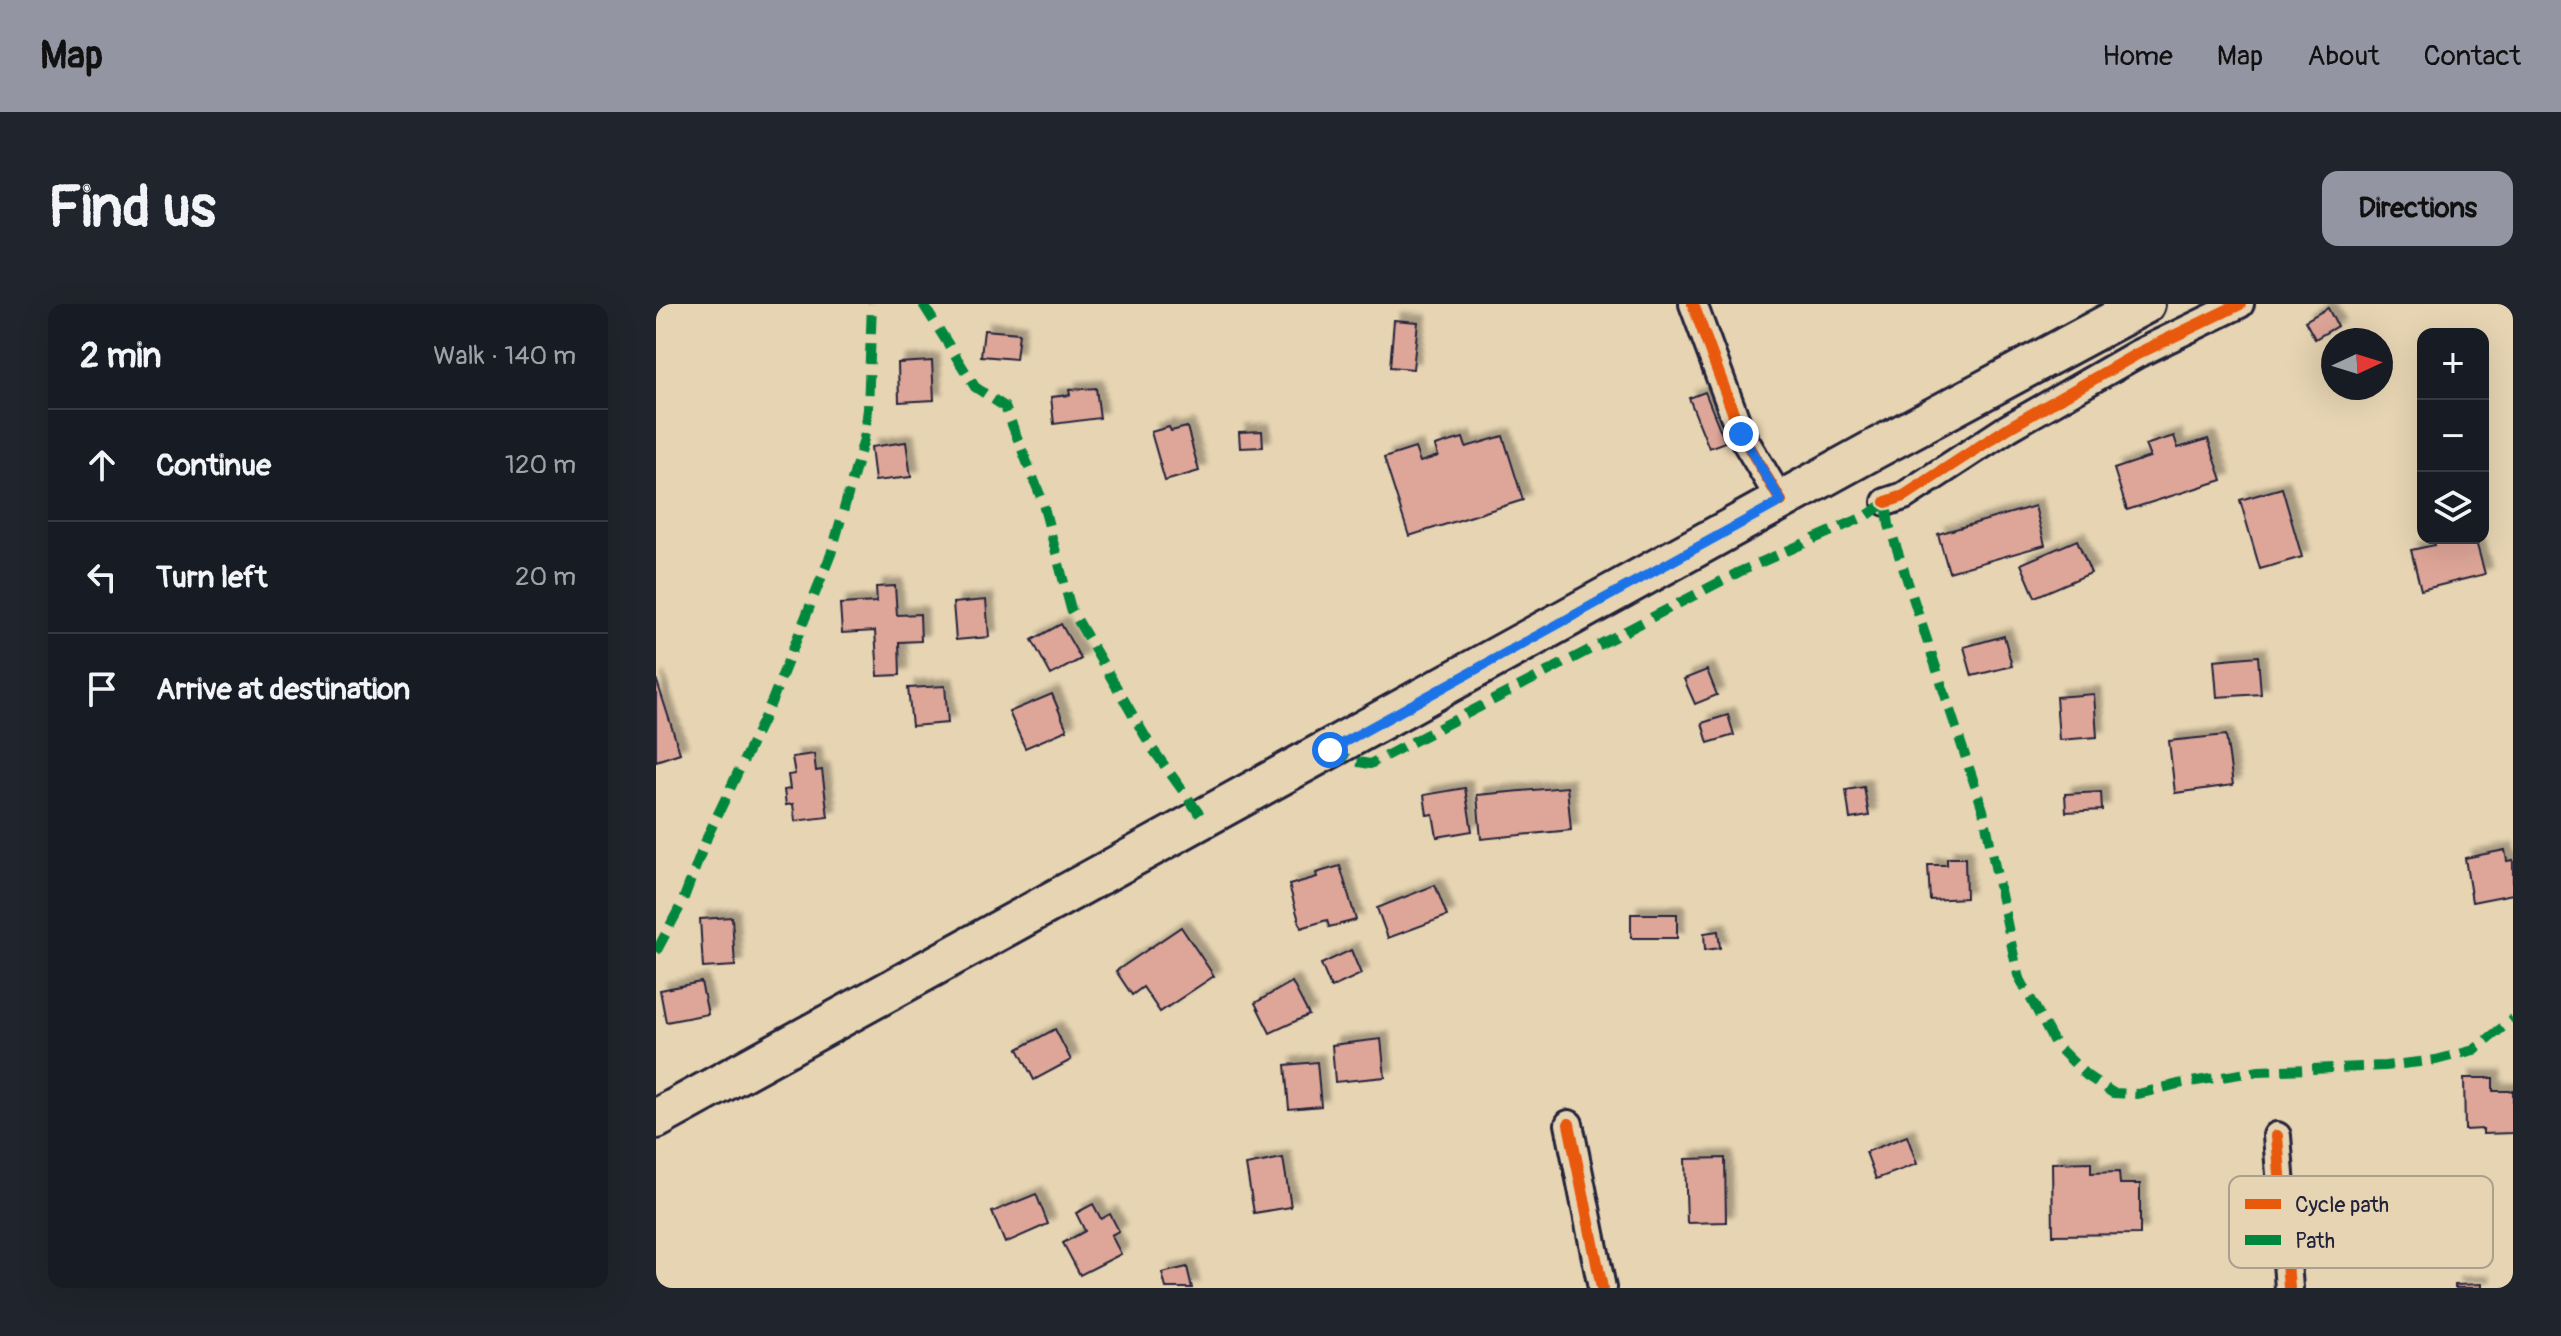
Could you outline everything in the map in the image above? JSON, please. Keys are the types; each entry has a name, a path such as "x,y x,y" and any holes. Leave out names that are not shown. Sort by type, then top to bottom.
{"main road":[{"path":"656,1119 2145,304"}],"street":[{"path":"1693,304 1741,434 1781,501"},
{"path":"1886,502 1904,496 2008,428 2137,354 2240,304"},
{"path":"1569,1124 1602,1288"},
{"path":"2277,1136 2280,1176"},
{"path":"2287,1268 2289,1288"}],"building":[{"path":"2328,308 2337,326 2321,328 2321,335 2315,339 2305,321"},
{"path":"1394,320 1418,322 1413,369 1390,367"},
{"path":"984,330 1019,333 1016,359 981,356"},
{"path":"932,361 934,400 899,402 898,363"},
{"path":"1096,388 1100,418 1054,424 1051,397 1070,395 1069,390"},
{"path":"1705,392 1725,442 1709,448 1689,398"},
{"path":"1169,427 1171,431 1187,427 1199,471 1165,481 1151,432"},
{"path":"1262,431 1263,447 1240,448 1239,432"},
{"path":"1503,436 1523,500 1409,536 1384,458 1415,448 1420,462 1438,456 1435,446 1463,438 1466,447"},
{"path":"2174,436 2178,448 2208,439 2222,480 2127,510 2114,469 2150,457 2145,445"},
{"path":"906,442 911,477 875,481 871,447"},
{"path":"2282,488 2302,557 2260,569 2240,500"},
{"path":"2035,506 2045,545 1949,572 1938,534"},
{"path":"2077,540 2091,573 2035,597 2021,564"},
{"path":"2477,544 2485,574 2421,590 2411,550 2435,545"},
{"path":"895,586 897,615 920,614 921,641 899,642 900,675 878,676 875,631 842,633 840,604 877,602 876,587"},
{"path":"986,600 989,637 956,640 953,603"},
{"path":"1061,624 1081,659 1051,675 1032,640"},
{"path":"2004,636 2012,666 1972,676 1964,647"},
{"path":"2258,656 2261,694 2217,697 2214,660"},
{"path":"1707,670 1717,695 1695,704 1684,679"},
{"path":"656,678 680,753 656,761"},
{"path":"945,686 948,723 912,726 908,688"},
{"path":"1052,694 1067,730 1025,748 1009,712"},
{"path":"2094,694 2097,737 2059,740 2056,697"},
{"path":"1728,715 1734,735 1708,743 1702,723"},
{"path":"2226,735 2233,785 2175,793 2169,741"},
{"path":"814,754 816,771 822,770 828,817 795,821 793,804 786,805 784,790 790,789 788,775 795,774 792,757"},
{"path":"1567,787 1571,830 1481,839 1477,795"},
{"path":"1864,787 1869,816 1850,819 1846,790"},
{"path":"1465,788 1472,831 1437,837 1433,814 1427,815 1424,795"},
{"path":"2101,792 2102,810 2066,812 2065,794"},
{"path":"2505,850 2507,861 2513,860 2513,894 2472,902 2465,858"},
{"path":"1947,858 1965,858 1966,898 1930,900 1928,865 1947,865"},
{"path":"1340,866 1356,920 1329,927 1327,920 1301,928 1289,885"},
{"path":"1435,885 1447,916 1388,938 1377,908"},
{"path":"1631,914 1677,914 1677,938 1631,938"},
{"path":"732,917 735,966 703,968 700,919"},
{"path":"1181,927 1214,976 1160,1012 1143,987 1132,995 1116,971"},
{"path":"1718,931 1720,948 1705,950 1704,933"},
{"path":"1351,950 1361,974 1331,988 1321,964"},
{"path":"701,982 708,1014 666,1022 660,990"},
{"path":"1292,982 1309,1015 1270,1033 1255,1003"},
{"path":"1055,1029 1071,1060 1034,1080 1018,1049"},
{"path":"1381,1039 1385,1077 1335,1082 1332,1045"},
{"path":"1317,1062 1321,1106 1289,1109 1285,1065"},
{"path":"2464,1078 2493,1078 2493,1091 2513,1091 2513,1133 2483,1134 2483,1129 2465,1130"},
{"path":"1907,1136 1917,1164 1876,1179 1866,1152"},
{"path":"1283,1158 1291,1207 1254,1213 1246,1165"},
{"path":"1725,1158 1726,1222 1687,1223 1685,1159"},
{"path":"2091,1162 2091,1173 2119,1172 2120,1184 2140,1184 2140,1234 2053,1235 2052,1163"},
{"path":"1036,1194 1048,1224 1005,1243 992,1212"},
{"path":"1093,1204 1101,1219 1110,1214 1119,1231 1111,1235 1121,1254 1080,1275 1063,1243 1085,1231 1076,1213"},
{"path":"1187,1267 1192,1288 1166,1288 1162,1273"},
{"path":"2482,1284 2482,1288 2455,1288 2455,1285"}],"marked path":[{"path":"656,952 682,903 708,835 771,703 831,554 864,439 872,304"},
{"path":"923,304 975,387 1005,407 1042,500 1071,609 1152,748 1203,819"},
{"path":"1330,750 1352,761 1370,764 1739,572 1868,515 1886,502 1889,525 1983,810 2018,975 2055,1044 2086,1075 2113,1093 2138,1094 2259,1071 2385,1066 2436,1060 2474,1050 2513,1019"}],"cycle path":[{"path":"1693,304 1741,434 1781,501"},
{"path":"1886,502 1904,496 2008,428 2137,354 2240,304"},
{"path":"1569,1124 1602,1288"},
{"path":"2277,1136 2280,1176"},
{"path":"2287,1268 2289,1288"}],"route":[{"path":"1330,750 1781,501 1741,434"}]}
